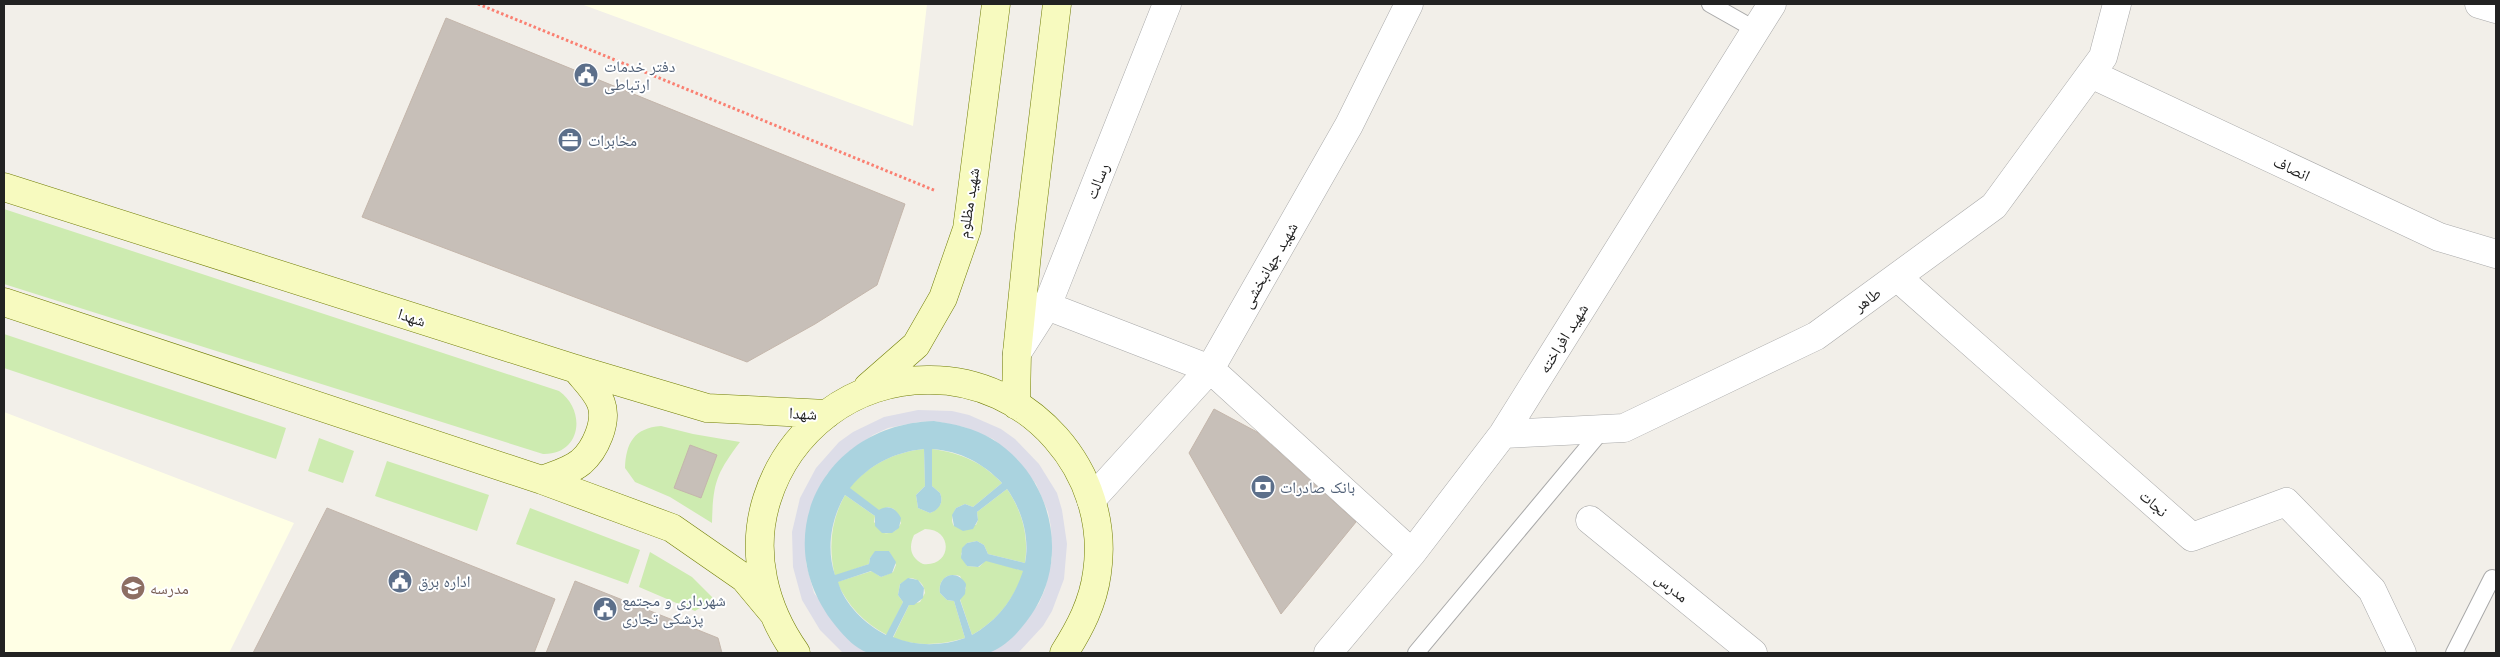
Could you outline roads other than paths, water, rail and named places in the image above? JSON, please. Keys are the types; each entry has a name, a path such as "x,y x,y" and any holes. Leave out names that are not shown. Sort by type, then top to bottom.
{"main road":[{"name":"شهید مظلوم","path":"858,396 916,345 943,298 967,229 996,4"},
{"path":"1016,405 1017,353 1057,4"},
{"name":"شهدا","path":"4,186 576,369 707,408 827,414"},
{"path":"4,302 542,480 672,528 744,578 786,638"},
{"path":"542,480 581,462 598,437 602,423 602,405 592,388 576,369"},
{"path":"786,638 766,597 760,560 760,532 765,505 775,479 789,454 812,425 858,396 896,382 938,380 979,387 1016,405 1039,420 1067,450 1081,474 1091,500 1098,529 1097,573 1091,602 1073,650"}],"street":[{"name":"رسالت","path":"1017,353 1047,306 1167,4"},
{"name":"شهید جهانبخشی","path":"1091,500 1210,369 1349,125 1409,4"},
{"name":"شهید افراخته","path":"1328,653 1412,553 1503,434 1772,4"},
{"name":"طاهر","path":"1503,434 1624,428 1816,336 1994,206 2103,57 2117,4"},
{"path":"2479,4 2496,9"},
{"name":"انصاف","path":"2091,74 2439,237 2496,254"},
{"name":"نجات","path":"1897,277 2192,537 2286,502 2372,590 2402,653"},
{"path":"1047,306 1210,369 1412,553"},
{"name":"مدرس","path":"1590,520 1753,653"}],"lane":[{"path":"1710,4 1756,30"},
{"path":"1416,653 1604,429"},
{"path":"2454,653 2492,578"}],"water":[{"path":"934,421 978,432 992,439 1012,454 1028,472 1040,493 1048,515 1052,539 1051,563 1046,587 1035,609 1022,628 998,649 991,652 971,654 880,654 866,652 851,642 838,629 815,591 805,556 807,523 817,491 836,464 862,442 895,427","holes":["924,449 925,486 916,495 918,508 930,513 936,510 941,503 940,493 932,486 932,449 961,455 979,464 1002,483 973,507 965,504 956,508 952,515 954,526 963,531 973,529 978,520 977,512 1007,489 1017,506 1024,524 1025,563 988,554 984,545 977,541 967,543 962,548 961,558 967,566 978,567 986,561 1023,571 1015,591 1004,608 990,623 972,635 960,600 965,594 966,584 958,576 953,575 945,578 940,587 940,593 947,600 954,601 965,638 947,643 920,644 893,637 909,605 914,605 923,598 924,588 918,580 908,578 900,584 898,595 903,602 886,635 863,619 851,606 838,582 871,571 881,577 892,573 896,562 889,551 875,551 870,558 869,564 835,575 832,565 831,534 836,514 845,495 875,516 875,526 882,533 892,533 899,528 901,518 894,509 886,507 879,510 850,488 865,473 892,457"]}],"place":[{"name":"دفتر خدمات ارتباطی","path":"586,75"},
{"name":"مخابرات","path":"570,140"},
{"name":"بانک صادرات","path":"1263,487"},
{"name":"اداره برق","path":"400,581"},
{"name":"مدرسه","path":"133,588"},
{"name":"شهرداری و مجتمع پزشکی تجاری","path":"605,609"}]}
